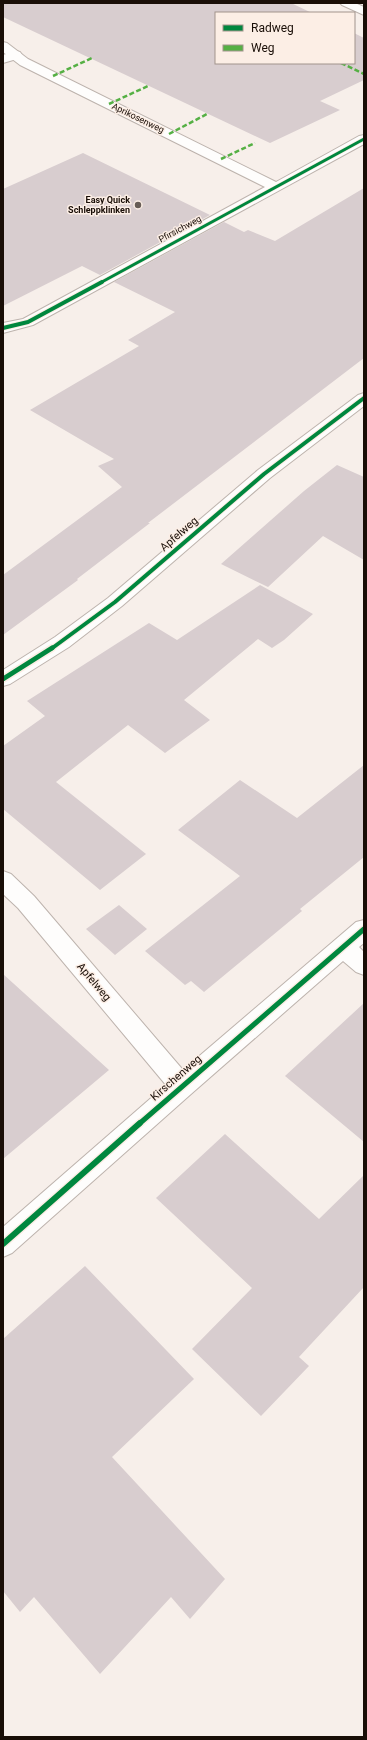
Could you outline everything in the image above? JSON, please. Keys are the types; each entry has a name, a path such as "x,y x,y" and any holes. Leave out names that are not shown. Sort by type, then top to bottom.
{"street":[{"path":"346,3 364,12"},
{"name":"Aprikosenweg","path":"3,46 24,62 276,187"},
{"path":"3,59 16,55"},
{"name":"Pfirsichweg","path":"3,328 28,322 364,139"},
{"name":"Apfelweg","path":"3,679 62,642 115,602 264,474 364,398"},
{"name":"Apfelweg","path":"3,880 26,902 182,1086"},
{"name":"Kirschenweg","path":"3,1244 182,1086 364,929"},
{"path":"343,948 364,965"}],"building":[{"path":"3,3 291,3 310,12 215,12 215,64 355,64 355,34 364,38 364,80 320,101 340,110 270,143 3,17"},
{"path":"83,153 210,215 100,275 82,266 3,306 3,189"},
{"path":"364,188 364,358 148,523 150,523 77,579 78,580 3,635 3,575 122,487 98,466 114,459 30,410 139,346 128,340 175,312 114,282 224,222 244,232 248,230 275,241"},
{"path":"337,465 364,477 364,560 323,536 268,587 221,564 304,491"},
{"path":"260,585 313,614 284,640 272,648 258,639 184,700 210,720 165,753 128,725 56,782 146,854 100,890 3,809 3,746 45,716 27,701 149,623 177,640"},
{"path":"364,765 364,857 300,909 302,911 204,992 191,981 185,985 145,951 240,876 178,830 240,780 297,818"},
{"path":"119,905 147,929 115,955 86,929"},
{"path":"3,974 109,1070 3,1159"},
{"path":"364,1003 364,1142 285,1076"},
{"path":"225,1134 319,1219 364,1175 364,1287 299,1357 309,1366 261,1416 192,1349 252,1288 156,1198"},
{"path":"85,1266 194,1379 112,1457 225,1579 190,1619 171,1597 100,1674 34,1597 20,1612 3,1591 3,1339"}],"marked path":[{"path":"53,76 92,58"},
{"path":"343,64 364,74"},
{"path":"109,104 148,86"},
{"path":"169,134 207,114"},
{"path":"221,159 255,143"}],"cycle path":[{"path":"3,328 28,322 364,139"},
{"path":"3,679 62,642 115,602 264,474 364,398"},
{"path":"3,1244 182,1086 364,929"}],"place":[{"name":"Easy Quick Schleppklinken","path":"138,205"}]}
